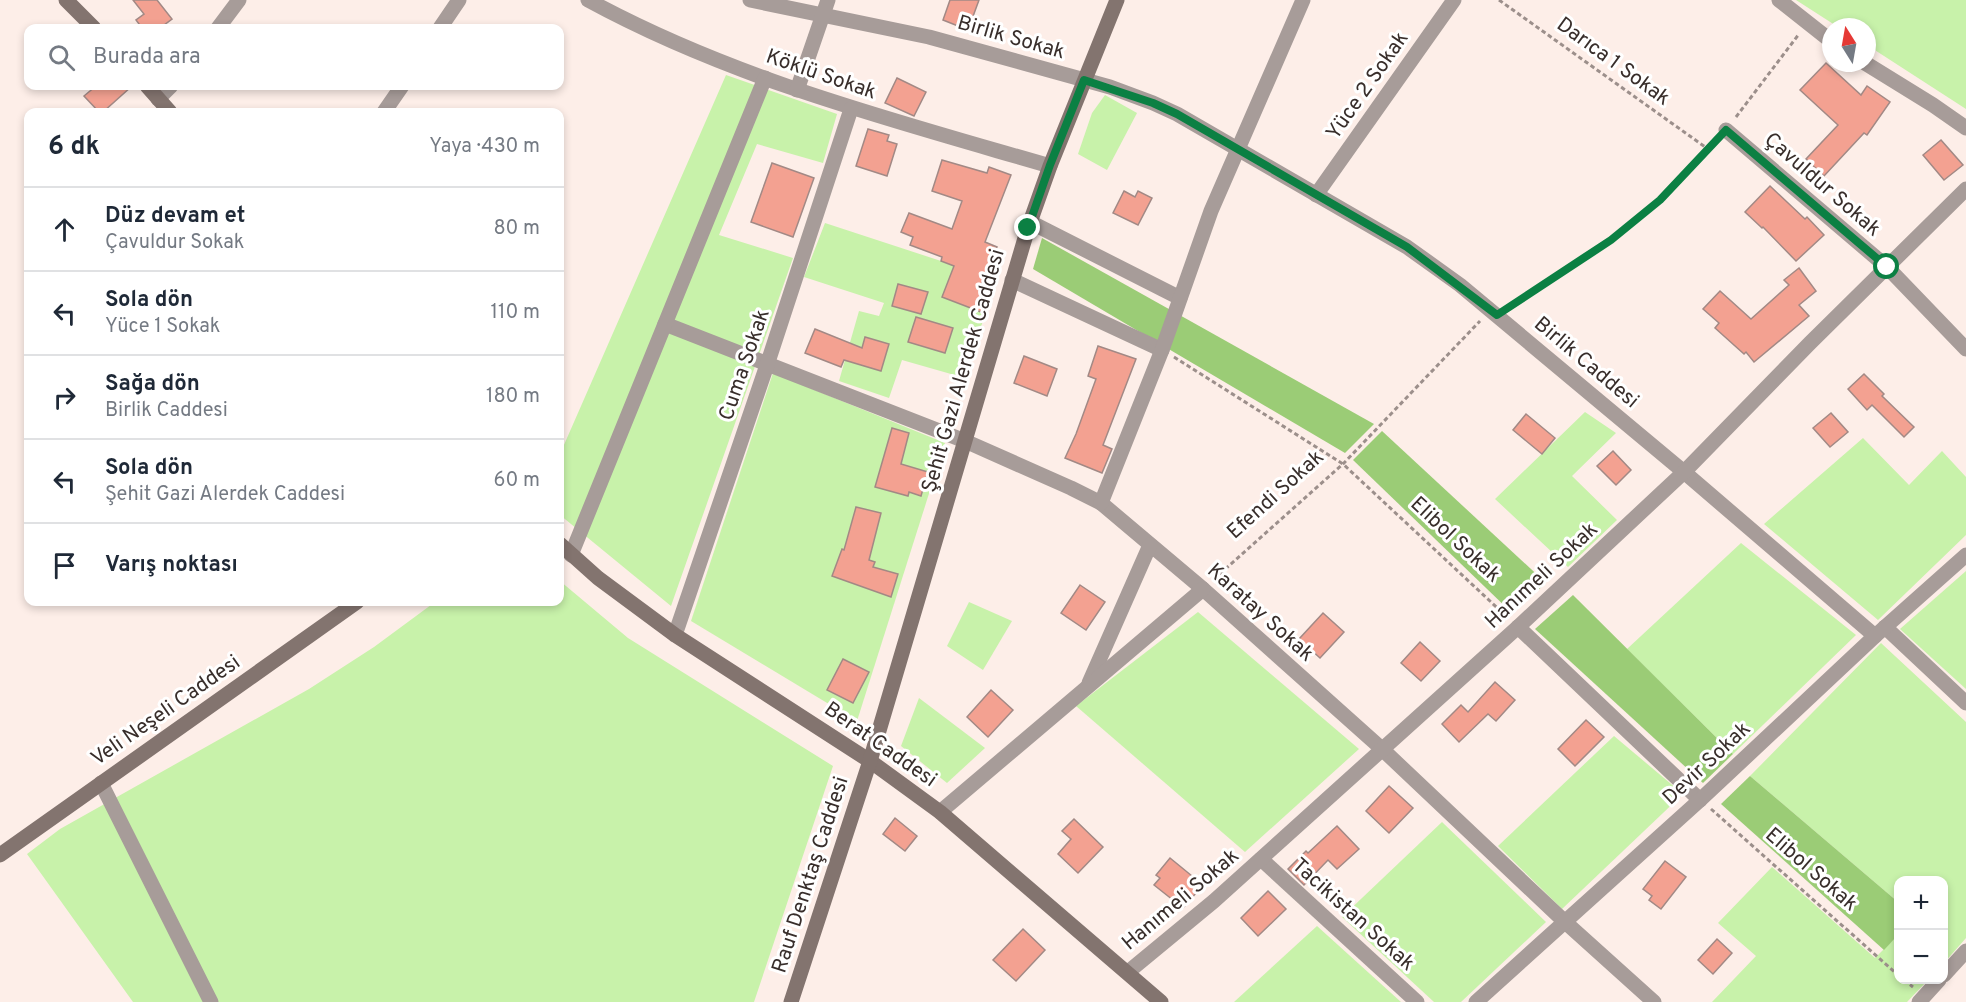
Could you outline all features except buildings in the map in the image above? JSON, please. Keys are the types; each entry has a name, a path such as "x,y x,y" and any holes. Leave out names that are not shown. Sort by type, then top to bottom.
{"street":[{"path":"66,0 90,24"},
{"path":"221,24 239,0"},
{"path":"443,24 459,0"},
{"name":"Köklü Sokak","path":"588,0 684,48 797,90 851,108 1050,165"},
{"name":"Birlik Sokak","path":"750,0 825,7 1084,80"},
{"name":"Şehit Gazi Alerdek Caddesi","path":"870,761 1030,222 1050,165 1117,0"},
{"path":"1101,503 1162,350 1211,211 1304,0"},
{"name":"Yüce 2 Sokak","path":"1317,195 1454,0"},
{"path":"1779,0 1822,34"},
{"path":"797,90 825,7"},
{"path":"1876,70 1966,128"},
{"path":"566,550 665,324 765,78"},
{"name":"Birlik Caddesi","path":"1084,80 1153,103 1407,247 1460,285 1538,352 1880,631"},
{"path":"151,90 167,108"},
{"path":"159,99 167,90"},
{"path":"387,108 399,90"},
{"name":"Cuma Sokak","path":"675,634 767,365 851,108"},
{"name":"Çavuldur Sokak","path":"1726,130 1887,267 1966,349"},
{"name":"Hanımeli Sokak","path":"1128,972 1261,859 1518,627 1684,472 1966,189"},
{"path":"1030,222 1180,298"},
{"path":"1012,280 1162,350"},
{"name":"Karatay Sokak","path":"665,324 965,441 1101,503 1203,589 1382,749 1564,921 1654,1002"},
{"path":"1086,688 1150,545"},
{"name":"Berat Caddesi","path":"566,550 598,578 675,634 870,761 940,812 1161,1002"},
{"name":"Devir Sokak","path":"1476,1002 1700,800 1880,631 1966,555"},
{"path":"940,812 1203,589"},
{"name":"Veli Neşeli Caddesi","path":"0,855 351,606"},
{"path":"1518,627 1700,800"},
{"path":"1880,631 1966,703"},
{"name":"Rauf Denktaş Caddesi","path":"791,1002 870,761"},
{"path":"101,783 211,1002"},
{"name":"Tacikistan Sokak","path":"1261,859 1417,1002"},
{"path":"1948,971 1966,951"},
{"path":"1919,1002 1935,984"}],"path":[{"name":"Darıca 1 Sokak","path":"1499,0 1708,149"},
{"name":"Efendi Sokak","path":"1203,589 1342,464 1493,313 1611,240 1660,200 1726,130 1808,23"},
{"name":"Elibol Sokak","path":"1162,350 1342,464 1518,627"},
{"name":"Elibol Sokak","path":"1700,800 1894,971"}],"green space":[{"path":"1796,0 1966,0 1966,109 1876,51 1876,18 1824,18"},
{"path":"726,75 837,114 823,163 757,144 719,235 793,258 671,606 564,518 564,445"},
{"path":"1105,95 1137,113 1107,170 1078,154 1092,113"},
{"path":"825,223 996,279 965,378 902,360 889,398 839,381 859,311 879,316 884,303 804,277"},
{"path":"1042,238 1374,424 1345,453 1033,269"},
{"path":"773,373 945,443 857,721 691,621"},
{"path":"1585,412 1616,433 1572,476 1617,520 1568,567 1495,499"},
{"path":"1382,431 1546,583 1512,613 1353,460"},
{"path":"1863,438 1909,485 1942,451 1966,477 1966,535 1878,620 1764,524"},
{"path":"1741,543 1856,635 1733,754 1627,649"},
{"path":"1966,571 1966,689 1900,629"},
{"path":"564,584 628,638 833,766 754,1002 133,1002 27,854 60,829 309,689 374,647 430,606 564,606"},
{"path":"1573,595 1733,754 1703,783 1535,629"},
{"path":"969,602 1012,621 983,670 947,646"},
{"path":"1198,612 1359,749 1245,852 1076,706"},
{"path":"1881,643 1966,722 1966,938 1948,958 1948,876 1894,876 1894,899 1750,776"},
{"path":"919,698 985,748 947,783 901,746"},
{"path":"1614,736 1683,794 1562,909 1498,846"},
{"path":"1750,776 1894,899 1894,939 1884,950 1721,804"},
{"path":"1442,822 1546,922 1461,1002 1434,1002 1342,917"},
{"path":"1772,867 1875,958 1894,939 1894,984 1924,984 1907,1002 1712,1002 1756,956 1718,923"},
{"path":"1317,926 1401,1002 1234,1002"}],"route":[{"path":"1028,228 1084,80 1110,87 1177,114 1407,247 1497,315 1611,240 1660,200 1726,130 1887,267"}]}
